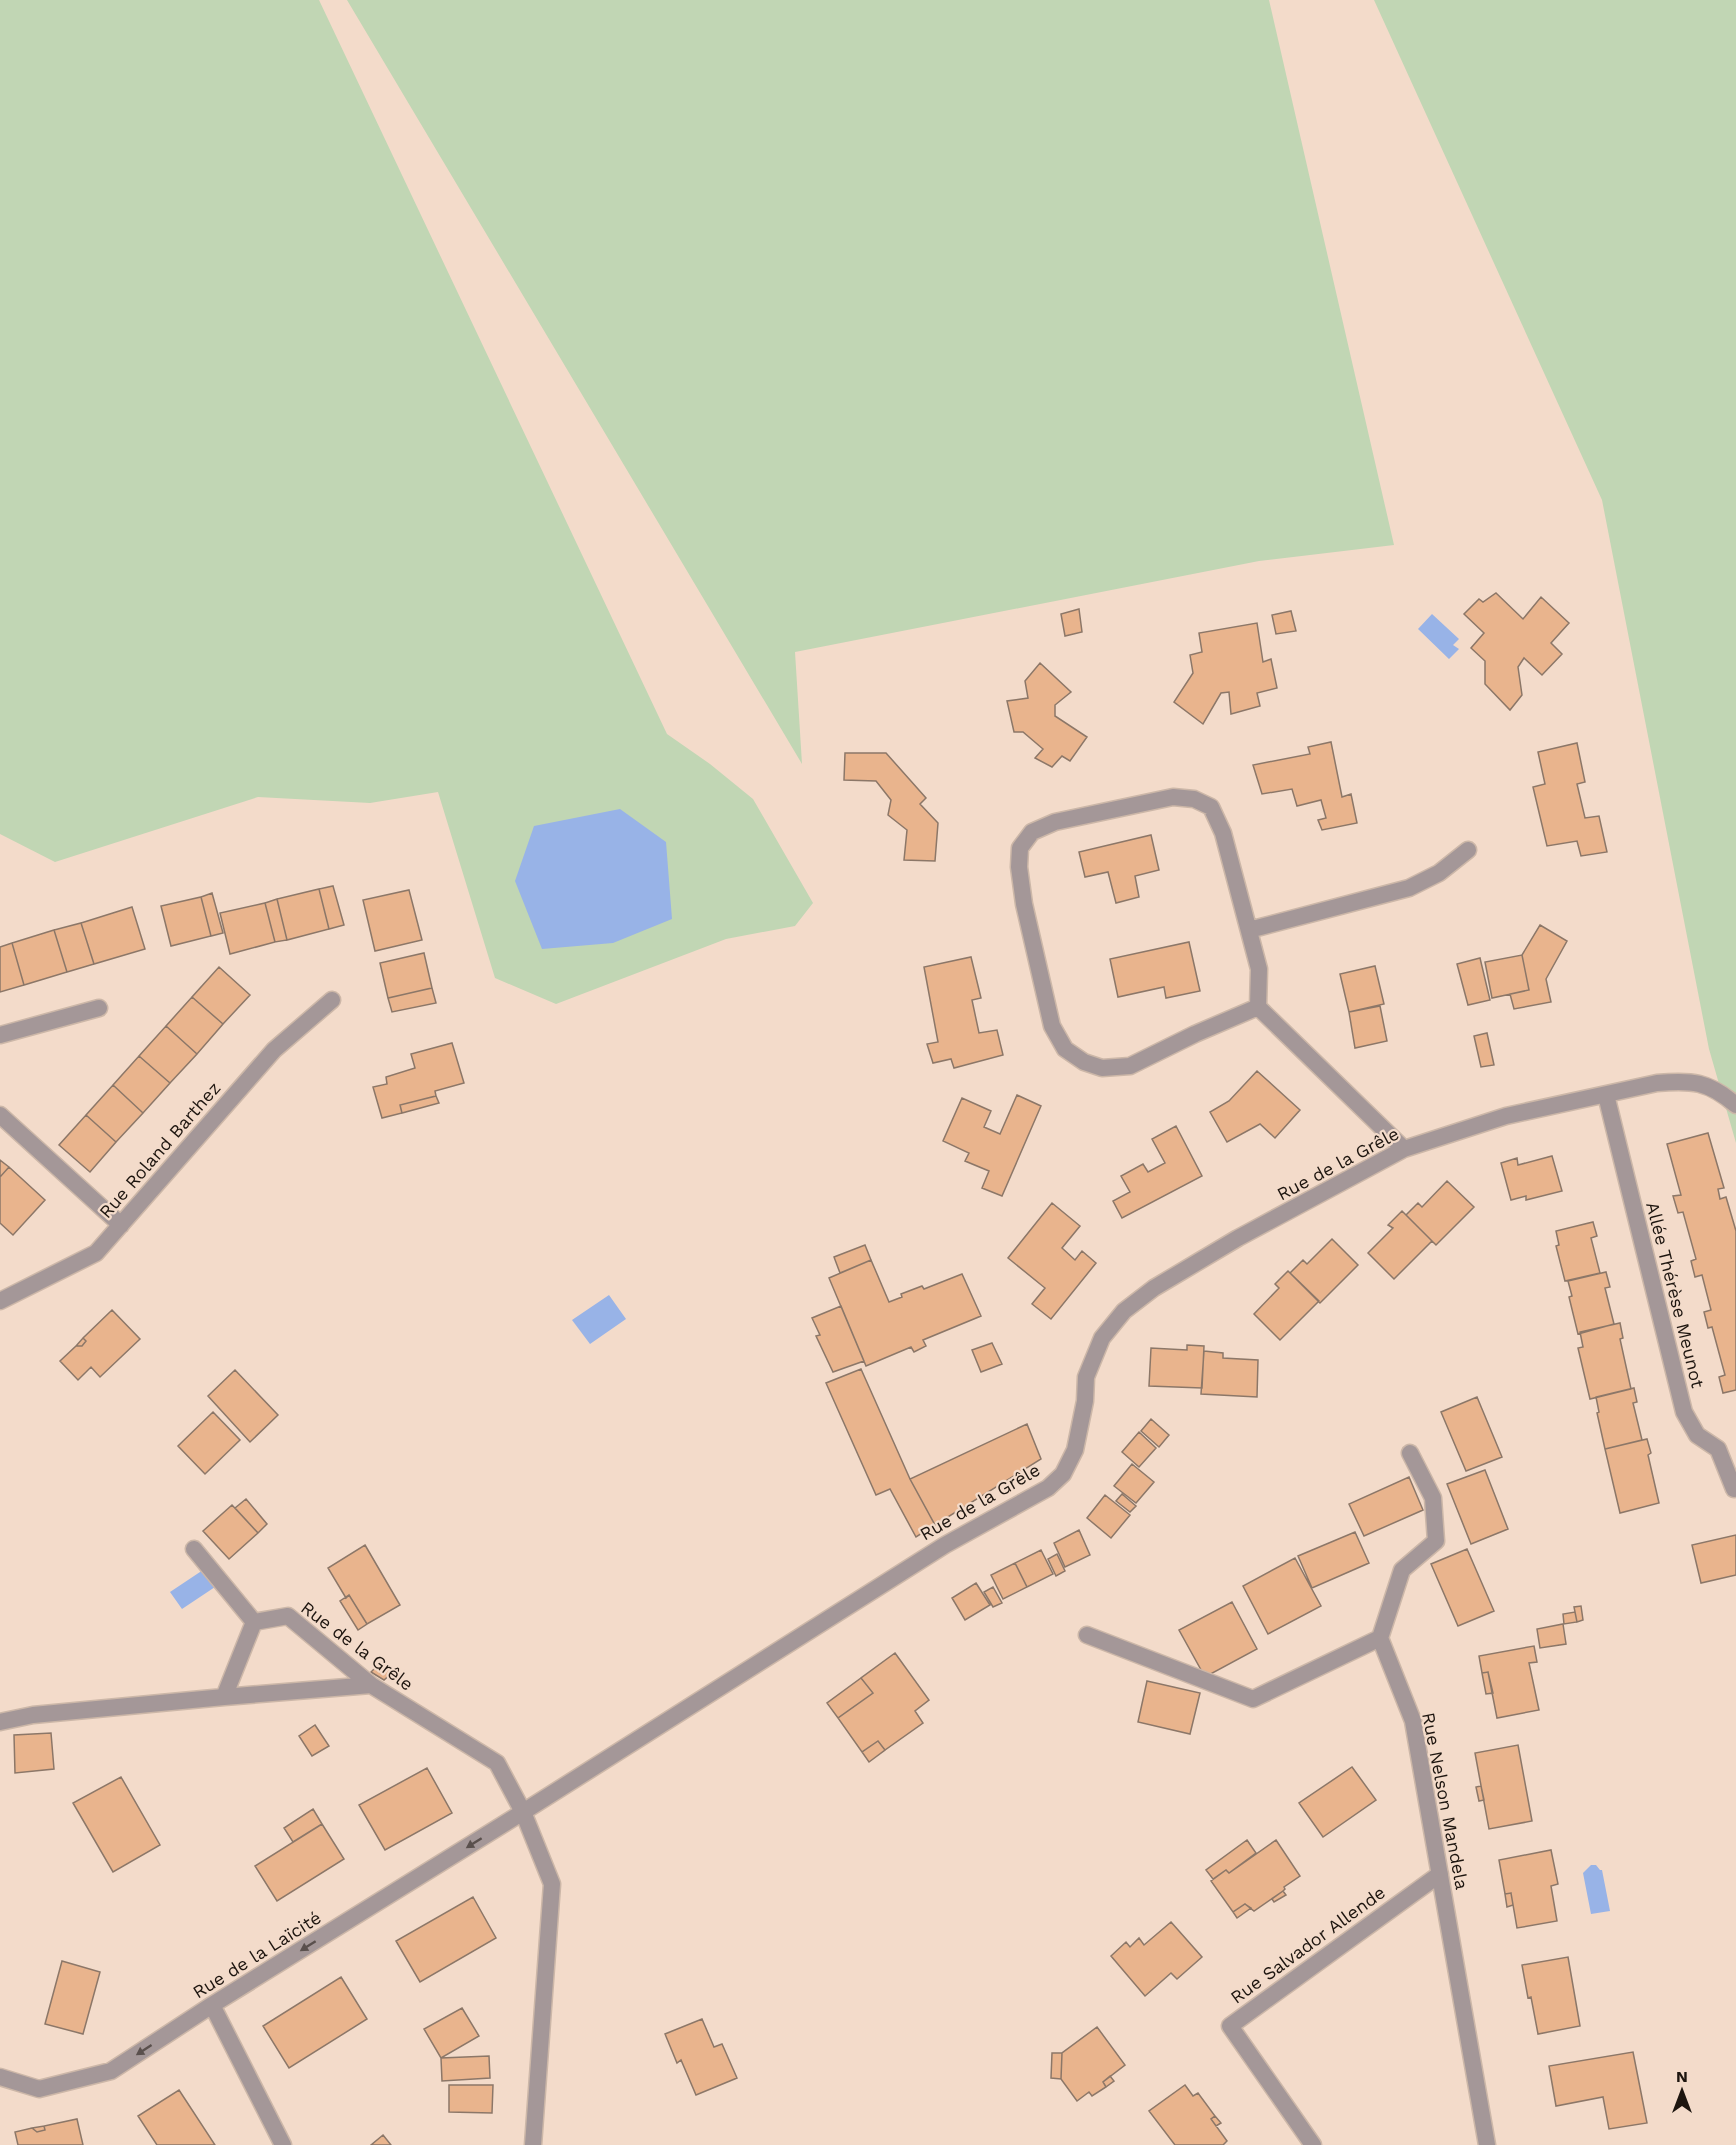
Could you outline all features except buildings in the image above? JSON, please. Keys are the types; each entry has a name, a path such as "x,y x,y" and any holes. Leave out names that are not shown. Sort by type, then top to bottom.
{"street":[{"path":"1258,1007 1130,1066 1102,1068 1084,1062 1065,1049 1052,1026 1024,904 1019,867 1020,848 1032,832 1055,822 1173,796 1194,799 1211,807 1223,833 1259,969 1258,1007 1404,1149"},
{"path":"1249,930 1409,888 1439,873 1468,850"},
{"name":"Rue Roland Barthez","path":"0,1301 96,1253 274,1050 332,1000"},
{"path":"0,1035 99,1008"},
{"name":"Rue de la Grêle","path":"523,1812 945,1545 1048,1488 1063,1474 1075,1450 1085,1401 1086,1377 1102,1338 1124,1311 1154,1288 1238,1238 1404,1149 1506,1116 1657,1083 1682,1081 1702,1083 1736,1105"},
{"name":"Allée Thérèse Meunot","path":"1606,1095 1684,1412 1697,1435 1718,1449 1734,1489"},
{"path":"0,1115 120,1225"},
{"path":"1087,1635 1253,1699 1380,1638 1402,1570 1436,1540 1433,1498 1410,1454"},
{"path":"194,1549 254,1622 224,1697"},
{"name":"Rue de la Grêle","path":"254,1622 288,1616 371,1685 497,1764 523,1812 552,1884 533,2145"},
{"name":"Rue Nelson Mandela","path":"1380,1638 1413,1721 1487,2145"},
{"path":"0,1722 33,1715 371,1685"},
{"name":"Rue de la Laïcité","path":"0,2077 39,2089 111,2071 523,1812"},
{"name":"Rue Salvador Allende","path":"1313,2145 1230,2026 1440,1874"},
{"path":"212,2006 284,2145"}],"green space":[{"path":"0,0 319,0 667,734 710,764 753,799 813,903 795,926 726,939 556,1004 495,978 438,792 370,803 258,797 55,862 0,834"},
{"path":"347,0 1269,0 1394,545 1259,561 795,652 802,764"},
{"path":"1374,0 1736,0 1736,1143 1709,1049 1602,500"}],"water":[{"path":"1432,614 1459,639 1453,645 1459,649 1449,659 1418,629"},
{"path":"620,809 666,842 672,919 613,943 542,949 515,881 534,826"},
{"path":"609,1295 626,1319 590,1344 572,1320"},
{"path":"203,1570 215,1587 182,1609 170,1592"},
{"path":"1591,1865 1596,1865 1602,1870 1610,1911 1591,1914 1583,1873"}]}
